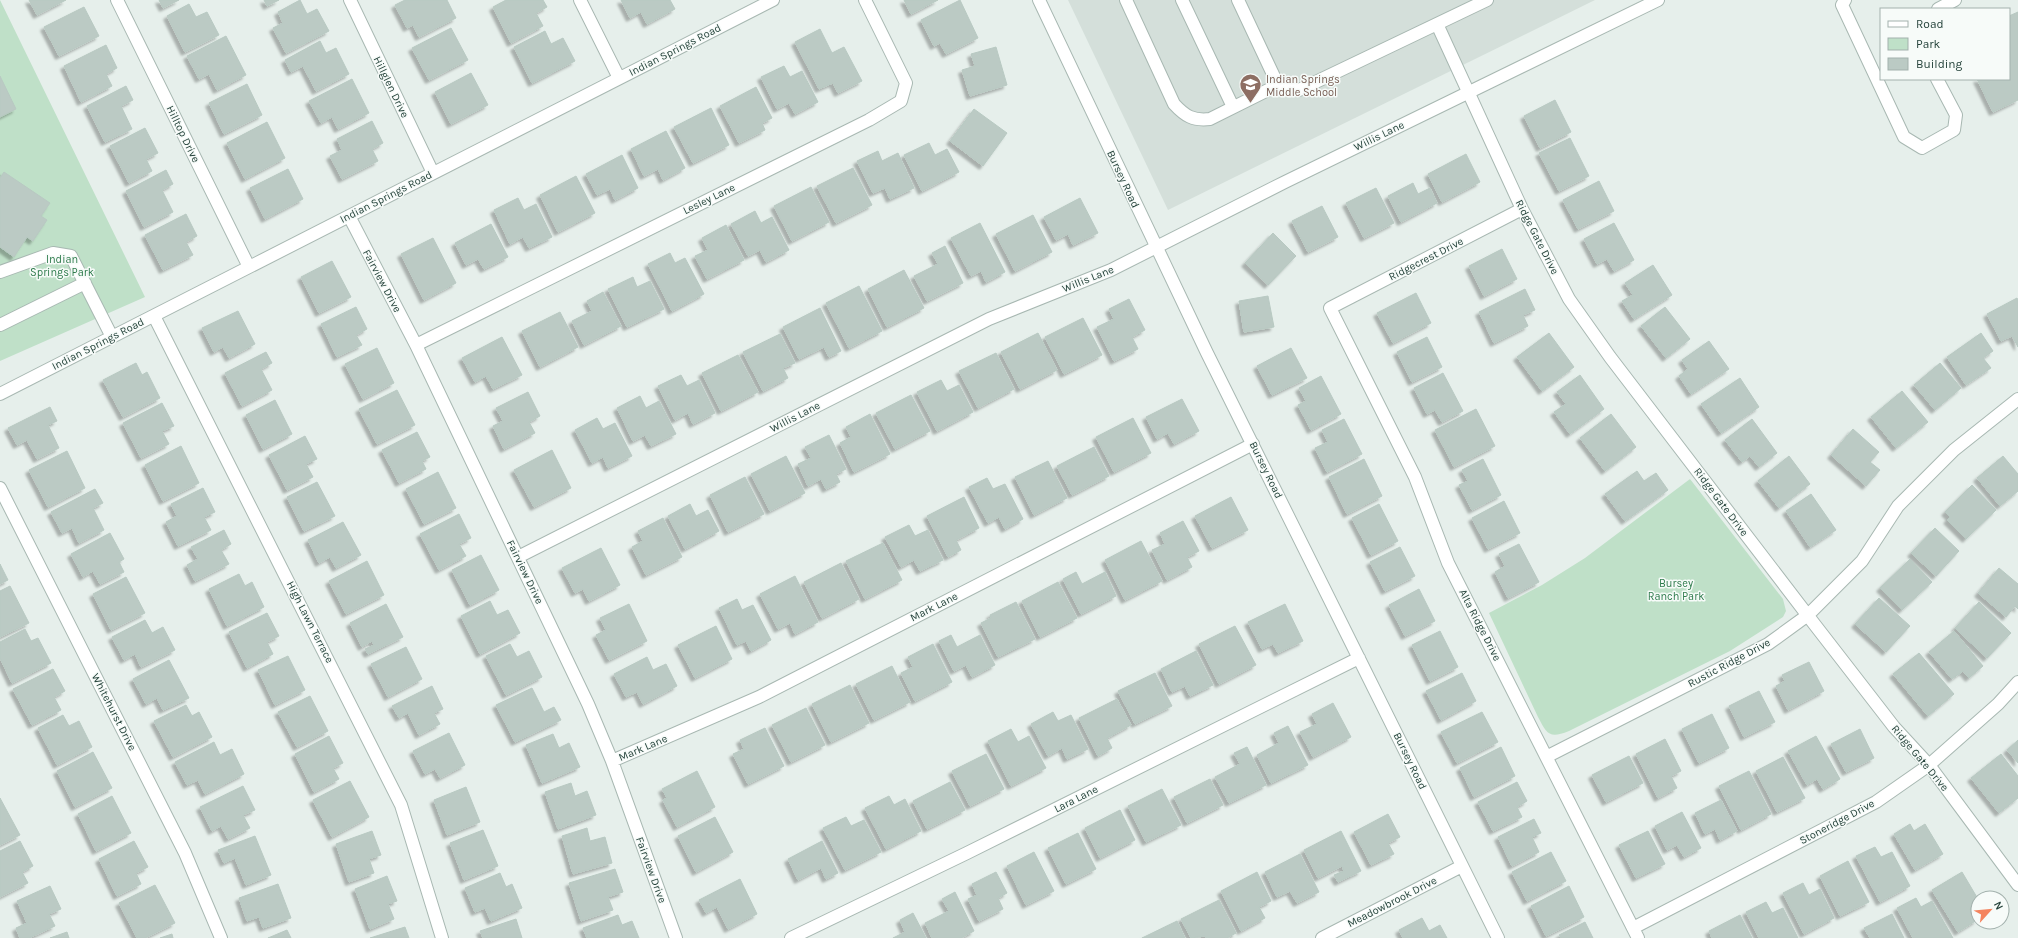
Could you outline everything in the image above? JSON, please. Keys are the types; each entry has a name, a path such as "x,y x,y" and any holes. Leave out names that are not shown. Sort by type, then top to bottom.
{"street":[{"name":"Hilltop Drive","path":"117,0 249,267"},
{"name":"Hillglen Drive","path":"350,0 433,173"},
{"path":"580,0 619,78"},
{"name":"Indian Springs Road","path":"0,394 773,0"},
{"name":"Lesley Lane","path":"416,345 855,127 901,101 906,83 865,0"},
{"name":"Bursey Road","path":"1039,0 1156,248 1498,938"},
{"path":"1126,0 1174,104 1185,116 1197,120 1210,119 1278,85 1299,90 1487,0"},
{"path":"1182,0 1233,107"},
{"path":"1238,0 1278,85"},
{"name":"Willis Lane","path":"518,557 989,319 1111,270 1285,182 1658,0"},
{"path":"1845,0 1842,5 1904,137 1922,148 1954,130 1956,115 1938,80"},
{"path":"1940,8 1955,0"},
{"name":"Ridge Gate Drive","path":"1437,24 1522,209 1569,299 1610,357 1894,727 1929,765 2018,885"},
{"name":"Ridgecrest Drive","path":"1330,308 1522,209"},
{"name":"Fairview Drive","path":"349,216 416,345 588,704 612,761 676,938"},
{"path":"0,272 53,253 71,256 112,337"},
{"path":"0,326 85,283"},
{"name":"Alta Ridge Drive","path":"1330,308 1415,476 1448,563 1548,756 1636,933"},
{"name":"High Lawn Terrace","path":"154,316 401,806 442,938"},
{"name":"Rustic Ridge Drive","path":"1548,756 1768,644 1808,615 1862,561 1898,506 1954,450 2018,399"},
{"name":"Mark Lane","path":"612,761 759,697 1252,444"},
{"name":"Whitehurst Drive","path":"0,488 185,853 221,938"},
{"name":"Lara Lane","path":"791,938 974,850 1359,658"},
{"name":"Stoneridge Drive","path":"1636,933 1876,802 1929,765 1998,704 2018,682"},
{"name":"Meadowbrook Drive","path":"1322,938 1462,866"}],"shaded area":[{"name":"Indian Springs Middle School","path":"1068,0 1595,0 1168,210"}],"green space":[{"name":"Indian Springs Park","path":"0,0 145,297 0,361"},
{"name":"Bursey Ranch Park","path":"1690,479 1783,599 1786,611 1783,617 1730,651 1569,731 1557,735 1549,733 1546,731 1538,717 1489,613 1542,585 1585,558"}],"building":[{"path":"29,0 66,0 37,15"},
{"path":"159,0 179,0 163,8"},
{"path":"264,0 279,0 267,6"},
{"path":"300,0 307,14 317,9 329,31 286,53 273,28 283,23 278,12"},
{"path":"405,0 447,0 456,18 419,37 413,25 407,28 395,5"},
{"path":"506,0 543,0 547,7 536,13 543,26 511,43 493,7"},
{"path":"621,0 670,0 675,9 647,24 641,12 630,18"},
{"path":"904,0 938,0 911,14"},
{"path":"960,0 978,38 946,54 940,43 934,46 921,20"},
{"path":"189,4 196,17 207,12 219,35 185,52 167,16"},
{"path":"84,7 99,36 59,56 44,27"},
{"path":"2018,12 2018,100 1993,112 1977,80 2010,80 2010,16"},
{"path":"451,28 468,60 429,80 412,48"},
{"path":"820,29 832,53 844,47 862,81 838,93 833,83 819,89 795,42"},
{"path":"545,31 551,44 563,38 575,61 532,83 514,47"},
{"path":"226,36 246,75 217,90 209,74 199,79 187,56"},
{"path":"320,41 326,53 336,48 349,74 316,91 303,66 291,72 285,60"},
{"path":"106,45 117,68 106,74 112,86 81,102 64,66"},
{"path":"996,47 1007,85 970,96 962,70 975,66 971,54"},
{"path":"784,66 790,77 802,71 818,102 795,114 789,103 777,109 761,77"},
{"path":"471,73 488,105 451,124 435,92"},
{"path":"0,76 16,109 0,117"},
{"path":"352,79 369,113 338,129 332,117 321,123 309,101"},
{"path":"247,84 262,115 224,134 209,103"},
{"path":"126,86 133,100 121,106 132,129 105,142 87,106"},
{"path":"756,87 772,118 762,123 765,130 739,143 720,106"},
{"path":"1555,100 1571,132 1540,148 1524,116"},
{"path":"711,108 729,145 693,163 674,127"},
{"path":"974,109 1007,133 983,166 950,141"},
{"path":"372,121 383,143 372,149 378,161 342,179 330,156 342,150 337,139"},
{"path":"267,122 285,158 245,179 227,143"},
{"path":"145,128 158,153 146,159 152,171 129,183 110,146"},
{"path":"666,131 685,168 663,180 658,169 644,176 631,149"},
{"path":"1570,138 1589,176 1559,191 1539,153"},
{"path":"929,143 935,155 947,149 959,172 922,191 904,155"},
{"path":"878,151 882,161 898,153 914,188 890,199 885,188 873,193 857,161"},
{"path":"1466,154 1480,182 1442,202 1428,174"},
{"path":"622,155 638,188 615,200 610,189 597,195 586,174"},
{"path":"853,168 872,205 836,223 817,186"},
{"path":"288,169 303,199 265,219 250,188"},
{"path":"166,170 173,184 162,190 173,212 144,227 126,191"},
{"path":"4,172 50,203 41,216 47,220 33,241 27,237 14,257 0,247 0,178"},
{"path":"576,176 595,213 558,232 540,195"},
{"path":"1599,181 1614,211 1578,229 1563,200"},
{"path":"1413,183 1418,194 1430,188 1437,203 1401,222 1388,196"},
{"path":"811,187 829,222 792,241 774,206"},
{"path":"1376,188 1394,223 1364,238 1346,203"},
{"path":"518,198 524,210 536,204 552,237 529,248 523,237 510,244 494,210"},
{"path":"1080,198 1098,233 1073,245 1068,234 1056,240 1044,217"},
{"path":"1322,206 1338,237 1308,252 1292,221"},
{"path":"755,211 761,223 772,217 789,250 766,262 760,250 748,256 731,224"},
{"path":"186,214 197,236 186,242 193,255 163,270 145,235"},
{"path":"1033,215 1052,252 1015,271 996,234"},
{"path":"980,223 1005,272 986,282 981,271 971,276 951,238"},
{"path":"1614,223 1634,260 1614,271 1607,259 1597,264 1584,239"},
{"path":"491,224 508,257 484,269 478,259 466,265 455,243"},
{"path":"726,225 744,260 707,279 695,256 708,250 702,238"},
{"path":"1273,233 1296,256 1268,285 1245,263"},
{"path":"433,238 456,283 424,300 401,254"},
{"path":"945,246 963,283 927,301 914,276 938,264 932,253"},
{"path":"1502,249 1517,279 1484,296 1469,266"},
{"path":"670,253 675,263 685,258 704,294 672,311 648,264"},
{"path":"332,261 351,297 319,313 301,277"},
{"path":"1653,265 1672,295 1634,319 1622,301 1633,295 1625,283"},
{"path":"904,270 924,308 887,327 868,289"},
{"path":"633,277 637,287 650,281 664,309 627,327 608,289"},
{"path":"859,286 882,331 849,348 826,303"},
{"path":"1525,289 1535,310 1523,315 1528,326 1494,343 1479,312"},
{"path":"603,292 621,326 584,345 572,321 592,311 587,301"},
{"path":"1416,293 1431,323 1393,343 1377,313"},
{"path":"1268,296 1274,327 1244,332 1239,301"},
{"path":"2017,298 2018,347 2012,336 2001,341 1987,314"},
{"path":"1129,299 1145,330 1132,337 1138,349 1114,361 1097,327 1114,319 1109,309"},
{"path":"356,307 367,329 356,335 362,345 337,357 321,324"},
{"path":"1665,307 1690,339 1666,358 1641,326"},
{"path":"820,308 841,351 829,357 824,347 799,359 783,327"},
{"path":"238,311 255,344 229,358 223,347 214,352 202,328"},
{"path":"560,312 578,347 540,367 522,331"},
{"path":"1083,318 1102,355 1064,374 1045,337"},
{"path":"1038,333 1057,370 1020,389 1001,352"},
{"path":"1549,333 1574,367 1542,391 1517,357"},
{"path":"1981,333 1993,351 1983,358 1991,368 1966,385 1947,357"},
{"path":"780,334 795,363 783,368 788,378 763,391 743,352"},
{"path":"502,337 522,375 493,389 486,376 475,382 462,358"},
{"path":"1427,337 1442,367 1412,382 1397,352"},
{"path":"1709,341 1729,369 1691,394 1679,376 1688,369 1682,360"},
{"path":"377,348 394,383 363,399 345,364"},
{"path":"1291,348 1307,378 1272,395 1257,366"},
{"path":"266,352 272,363 261,369 272,390 242,406 225,373"},
{"path":"996,353 1014,389 978,408 959,371"},
{"path":"738,355 758,392 721,411 702,373"},
{"path":"136,363 142,375 147,372 160,398 123,417 103,380"},
{"path":"1940,363 1961,388 1935,410 1914,385"},
{"path":"1443,373 1463,411 1442,422 1435,410 1427,414 1414,388"},
{"path":"681,375 687,386 699,380 715,413 693,424 688,413 675,420 658,386"},
{"path":"1580,375 1604,409 1570,434 1554,412 1566,404 1557,392"},
{"path":"1321,376 1341,414 1311,430 1298,405 1306,401 1299,388"},
{"path":"1740,378 1759,407 1721,433 1701,404"},
{"path":"941,380 947,391 959,385 973,412 937,431 917,392"},
{"path":"397,390 415,425 377,444 359,409"},
{"path":"1902,391 1928,422 1896,448 1871,417"},
{"path":"528,392 540,416 529,422 535,433 504,449 493,426 503,421 496,408"},
{"path":"911,395 930,431 895,449 876,413"},
{"path":"640,396 646,408 659,401 676,434 651,446 645,435 633,441 617,408"},
{"path":"1182,399 1199,431 1174,444 1168,433 1157,439 1146,417"},
{"path":"275,400 292,434 263,449 246,415"},
{"path":"162,403 174,426 162,431 169,444 141,458 123,423"},
{"path":"50,407 57,421 48,425 59,448 37,459 27,440 17,445 8,428"},
{"path":"1476,409 1495,446 1454,467 1435,430"},
{"path":"870,414 890,454 854,472 840,443 851,437 846,427"},
{"path":"1611,414 1636,447 1605,471 1580,438"},
{"path":"597,418 603,429 615,423 632,456 608,468 603,457 592,463 575,430"},
{"path":"1133,418 1151,453 1114,472 1096,437"},
{"path":"1344,419 1362,454 1327,472 1315,448 1328,442 1322,430"},
{"path":"1752,419 1777,453 1759,467 1750,456 1742,462 1725,440"},
{"path":"1853,429 1879,452 1870,462 1880,470 1866,486 1831,455"},
{"path":"417,432 430,457 422,461 426,469 399,483 382,450"},
{"path":"829,435 846,469 836,474 840,482 826,489 821,479 808,486 798,464 811,458 805,447"},
{"path":"305,436 317,459 306,464 313,477 287,490 269,455"},
{"path":"181,446 199,483 163,501 145,465"},
{"path":"1094,447 1109,476 1072,495 1057,466"},
{"path":"552,450 571,488 534,507 514,470"},
{"path":"67,451 85,488 48,507 29,470"},
{"path":"786,456 805,493 770,511 751,474"},
{"path":"1789,456 1810,484 1779,508 1758,481"},
{"path":"2003,456 2018,474 2018,491 2000,506 1977,478"},
{"path":"1364,459 1382,496 1347,514 1329,477"},
{"path":"1483,459 1501,495 1472,510 1459,485 1468,481 1462,470"},
{"path":"1048,461 1067,498 1034,515 1015,477"},
{"path":"1637,471 1644,481 1656,473 1668,490 1625,521 1605,494"},
{"path":"438,472 456,508 424,524 406,489"},
{"path":"745,477 764,514 728,532 710,495"},
{"path":"987,478 993,489 1005,484 1023,519 1005,529 999,517 988,523 969,487"},
{"path":"317,482 335,516 304,531 287,497"},
{"path":"1972,485 1996,510 1966,539 1947,520 1950,517 1945,512"},
{"path":"203,488 215,512 204,517 211,530 178,546 166,522 177,516 171,504"},
{"path":"95,489 103,503 93,508 104,530 79,543 72,528 62,533 51,512"},
{"path":"1811,494 1836,530 1810,547 1786,511"},
{"path":"964,497 979,528 956,540 961,550 948,557 927,516"},
{"path":"1231,497 1248,530 1212,548 1195,516"},
{"path":"1504,501 1520,533 1488,549 1472,518"},
{"path":"690,504 696,516 708,510 719,531 685,549 668,516"},
{"path":"1379,504 1398,541 1371,555 1352,518"},
{"path":"459,514 471,538 459,544 466,556 439,570 420,534"},
{"path":"663,518 682,557 646,575 632,547 643,541 638,531"},
{"path":"1183,521 1199,551 1187,557 1192,567 1167,580 1152,550 1165,544 1160,533"},
{"path":"343,522 361,555 336,568 330,557 319,563 308,540"},
{"path":"909,525 915,536 928,530 943,560 920,571 914,560 901,567 885,537"},
{"path":"1935,528 1959,551 1936,576 1911,553"},
{"path":"224,530 231,544 221,550 229,564 195,581 187,565 198,559 191,547"},
{"path":"110,533 124,559 119,562 124,572 100,584 93,571 83,577 71,554"},
{"path":"1141,541 1162,581 1125,600 1105,560"},
{"path":"883,543 902,580 865,599 846,561"},
{"path":"1519,544 1539,582 1508,598 1495,572 1505,566 1499,554"},
{"path":"1400,547 1415,576 1385,591 1370,562"},
{"path":"601,548 620,585 589,601 583,589 575,593 562,568"},
{"path":"481,555 499,590 470,605 452,570"},
{"path":"1910,559 1932,582 1902,610 1880,588"},
{"path":"367,561 384,595 346,614 329,581"},
{"path":"841,563 859,599 822,618 804,582"},
{"path":"0,564 8,580 0,584"},
{"path":"1999,568 2018,584 2018,609 2015,606 2006,617 1978,593"},
{"path":"1076,572 1082,584 1105,572 1116,596 1081,614 1063,579"},
{"path":"239,574 245,586 252,582 264,607 227,626 209,589"},
{"path":"795,576 818,622 795,634 790,623 778,629 760,594"},
{"path":"126,577 145,613 111,630 93,594"},
{"path":"1058,582 1077,618 1040,637 1022,601"},
{"path":"10,586 29,623 0,637 0,591"},
{"path":"1419,589 1435,621 1405,636 1389,605"},
{"path":"1879,598 1910,626 1886,652 1855,624"},
{"path":"737,599 742,610 753,605 771,640 751,651 746,641 737,645 719,608"},
{"path":"490,601 497,615 508,610 520,633 480,654 461,616"},
{"path":"1016,602 1035,639 998,657 981,623 991,618 990,615"},
{"path":"1979,602 2011,633 1987,658 1955,628"},
{"path":"386,604 403,637 368,654 365,649 374,645 372,641 362,647 350,623"},
{"path":"629,604 647,641 609,660 596,635 606,630 600,618"},
{"path":"1285,604 1303,641 1278,653 1273,644 1262,649 1248,622"},
{"path":"267,613 279,636 267,642 273,654 247,668 229,632"},
{"path":"145,620 152,633 163,627 175,650 141,667 135,654 124,660 112,637"},
{"path":"716,626 732,659 695,678 678,645"},
{"path":"1235,626 1256,665 1219,684 1199,644"},
{"path":"25,629 31,641 38,638 51,663 12,683 0,658 0,642"},
{"path":"1440,631 1458,667 1430,681 1412,645"},
{"path":"1954,631 1983,666 1969,678 1963,671 1952,679 1929,652"},
{"path":"951,635 957,647 980,635 995,665 972,677 966,665 954,671 939,641"},
{"path":"510,644 517,657 529,651 542,677 506,695 486,656"},
{"path":"933,644 952,682 915,701 901,673 913,667 908,657"},
{"path":"406,647 422,679 388,697 371,664"},
{"path":"1196,651 1213,685 1190,696 1185,686 1172,692 1161,669"},
{"path":"1919,653 1954,694 1928,716 1893,674"},
{"path":"288,656 305,690 275,705 258,670"},
{"path":"647,657 653,670 666,664 677,686 643,704 637,692 626,697 614,674"},
{"path":"169,660 189,698 163,710 157,698 146,704 133,679"},
{"path":"1809,662 1824,691 1788,710 1776,686 1785,681 1782,675"},
{"path":"892,666 910,702 874,720 856,684"},
{"path":"53,669 65,691 54,697 61,710 32,725 13,689"},
{"path":"1155,673 1172,706 1135,724 1118,691"},
{"path":"1462,673 1476,701 1441,720 1426,691"},
{"path":"850,685 869,723 831,742 812,704"},
{"path":"432,686 443,709 434,713 440,724 419,735 408,713 399,718 392,706"},
{"path":"532,688 544,712 554,707 561,720 515,742 496,705"},
{"path":"1759,691 1775,722 1744,737 1729,706"},
{"path":"310,696 328,731 297,747 278,712"},
{"path":"1117,699 1131,725 1107,738 1112,748 1098,756 1079,718"},
{"path":"1333,703 1351,737 1313,757 1300,732 1317,724 1312,714"},
{"path":"186,705 192,716 199,712 212,737 173,757 154,721"},
{"path":"806,708 825,745 791,762 772,725"},
{"path":"1053,712 1058,721 1071,715 1088,749 1067,759 1062,748 1048,756 1031,724"},
{"path":"1482,712 1498,742 1457,763 1441,732"},
{"path":"1712,714 1729,748 1699,763 1682,729"},
{"path":"63,715 69,726 79,721 92,747 57,765 38,728"},
{"path":"1288,726 1308,765 1271,783 1257,755 1279,743 1274,733"},
{"path":"765,728 784,766 748,784 733,754 744,749 740,740"},
{"path":"1011,729 1018,742 1029,736 1046,768 1011,786 988,741"},
{"path":"1860,729 1874,758 1846,772 1831,744"},
{"path":"449,733 465,765 440,778 435,769 425,774 413,751"},
{"path":"553,734 559,748 569,743 580,767 542,783 526,745"},
{"path":"329,736 343,763 333,768 339,779 314,792 295,754"},
{"path":"1816,736 1840,779 1823,789 1817,779 1807,785 1788,751"},
{"path":"1665,739 1681,771 1671,776 1677,788 1658,798 1636,754"},
{"path":"2018,740 2018,763 2007,750"},
{"path":"214,742 220,755 232,749 244,774 205,794 198,780 187,785 175,762"},
{"path":"1247,747 1266,785 1229,803 1215,777 1240,764 1234,753"},
{"path":"1501,747 1515,776 1474,797 1460,768"},
{"path":"93,752 112,788 75,807 57,771"},
{"path":"986,754 1004,789 970,806 952,771"},
{"path":"2001,754 2018,776 2018,798 1999,813 1971,778"},
{"path":"1629,756 1643,783 1606,802 1592,775"},
{"path":"1783,757 1805,798 1777,812 1756,771"},
{"path":"697,771 715,807 677,827 663,800 667,798 662,789"},
{"path":"1749,771 1771,814 1741,830 1719,786"},
{"path":"1210,779 1223,805 1187,823 1174,797"},
{"path":"350,781 369,817 332,837 313,800"},
{"path":"950,782 965,810 927,829 913,801"},
{"path":"1517,782 1527,801 1517,807 1522,817 1493,831 1478,802"},
{"path":"571,783 575,796 587,791 596,815 558,829 545,792"},
{"path":"243,786 255,810 243,815 250,828 228,839 221,826 212,831 200,807"},
{"path":"466,787 480,822 447,835 434,800"},
{"path":"1162,789 1181,825 1146,842 1128,806"},
{"path":"112,796 131,833 96,851 78,814"},
{"path":"889,796 894,805 905,799 921,831 886,849 865,808"},
{"path":"0,798 20,835 0,845"},
{"path":"1721,800 1737,831 1720,840 1715,829 1705,834 1695,813"},
{"path":"1120,810 1135,840 1100,858 1085,828"},
{"path":"1682,812 1701,848 1684,857 1677,845 1667,850 1655,826"},
{"path":"1388,814 1400,837 1388,843 1394,854 1371,865 1354,832"},
{"path":"715,817 733,852 696,872 678,836"},
{"path":"846,817 851,826 864,820 881,852 845,870 823,828"},
{"path":"1534,819 1541,833 1532,837 1539,852 1512,866 1498,837"},
{"path":"1910,824 1914,831 1925,824 1943,854 1915,870 1894,834"},
{"path":"587,828 590,841 605,837 612,863 573,874 562,836"},
{"path":"483,830 498,866 464,880 450,843"},
{"path":"372,831 381,855 369,859 374,873 349,882 336,844"},
{"path":"1341,831 1361,871 1338,882 1334,875 1344,871 1342,866 1318,878 1304,850"},
{"path":"1648,831 1665,864 1636,878 1619,845"},
{"path":"1078,833 1096,869 1066,884 1048,848"},
{"path":"255,836 271,875 246,885 235,858 224,863 218,850"},
{"path":"20,841 33,866 22,872 28,883 0,897 0,851"},
{"path":"134,841 148,867 136,873 141,884 117,896 99,859"},
{"path":"822,841 838,873 826,879 821,868 798,880 788,859"},
{"path":"1875,847 1881,857 1892,852 1910,886 1880,902 1856,856"},
{"path":"1034,852 1054,891 1026,905 1007,866"},
{"path":"1551,852 1566,881 1527,901 1512,872"},
{"path":"1300,854 1319,892 1297,903 1290,891 1277,897 1265,872"},
{"path":"1848,861 1869,902 1840,916 1820,876"},
{"path":"615,869 623,892 608,897 613,910 581,921 569,883"},
{"path":"996,872 1007,893 998,898 1003,909 979,921 968,899 977,895 972,884"},
{"path":"1257,872 1271,901 1259,907 1265,918 1241,931 1221,891"},
{"path":"1962,872 1973,890 1970,890 1970,924 1958,932 1932,890"},
{"path":"500,873 506,887 512,884 522,908 491,921 485,908 475,912 465,888"},
{"path":"387,876 397,901 388,904 394,919 370,929 355,889"},
{"path":"740,879 757,914 728,929 717,907 706,913 699,900"},
{"path":"1803,883 1809,895 1820,889 1834,918 1804,934 1783,893"},
{"path":"278,884 291,918 263,928 259,917 247,921 239,898"},
{"path":"155,885 175,923 145,938 137,938 119,903"},
{"path":"50,886 61,909 49,914 55,926 29,938 20,938 16,928 27,923 17,901"},
{"path":"1569,886 1584,917 1546,936 1531,906"},
{"path":"955,892 974,931 961,938 932,938 925,923 949,911 942,899"},
{"path":"1916,898 1921,907 1932,901 1953,938 1913,938 1897,908"},
{"path":"1219,900 1236,933 1227,938 1206,938 1205,936 1191,938 1181,919"},
{"path":"1766,902 1772,913 1783,908 1798,938 1759,938 1746,912"},
{"path":"913,913 926,938 893,938 905,932 900,920"},
{"path":"1892,914 1904,938 1870,938 1864,928"},
{"path":"618,915 622,925 632,921 639,938 587,938 583,928"},
{"path":"1740,915 1752,938 1712,938 1709,931"},
{"path":"1422,918 1429,931 1440,925 1447,938 1403,938 1399,930"},
{"path":"516,919 522,938 483,938 480,931"},
{"path":"1177,921 1185,938 1142,938"},
{"path":"1585,922 1593,938 1561,938 1559,935"},
{"path":"405,927 409,938 370,938"},
{"path":"287,930 291,938 268,938"},
{"path":"67,932 69,938 50,938"},
{"path":"172,934 173,938 160,938"}],"place":[{"name":"Indian Springs Middle School","path":"1250,104"}]}
